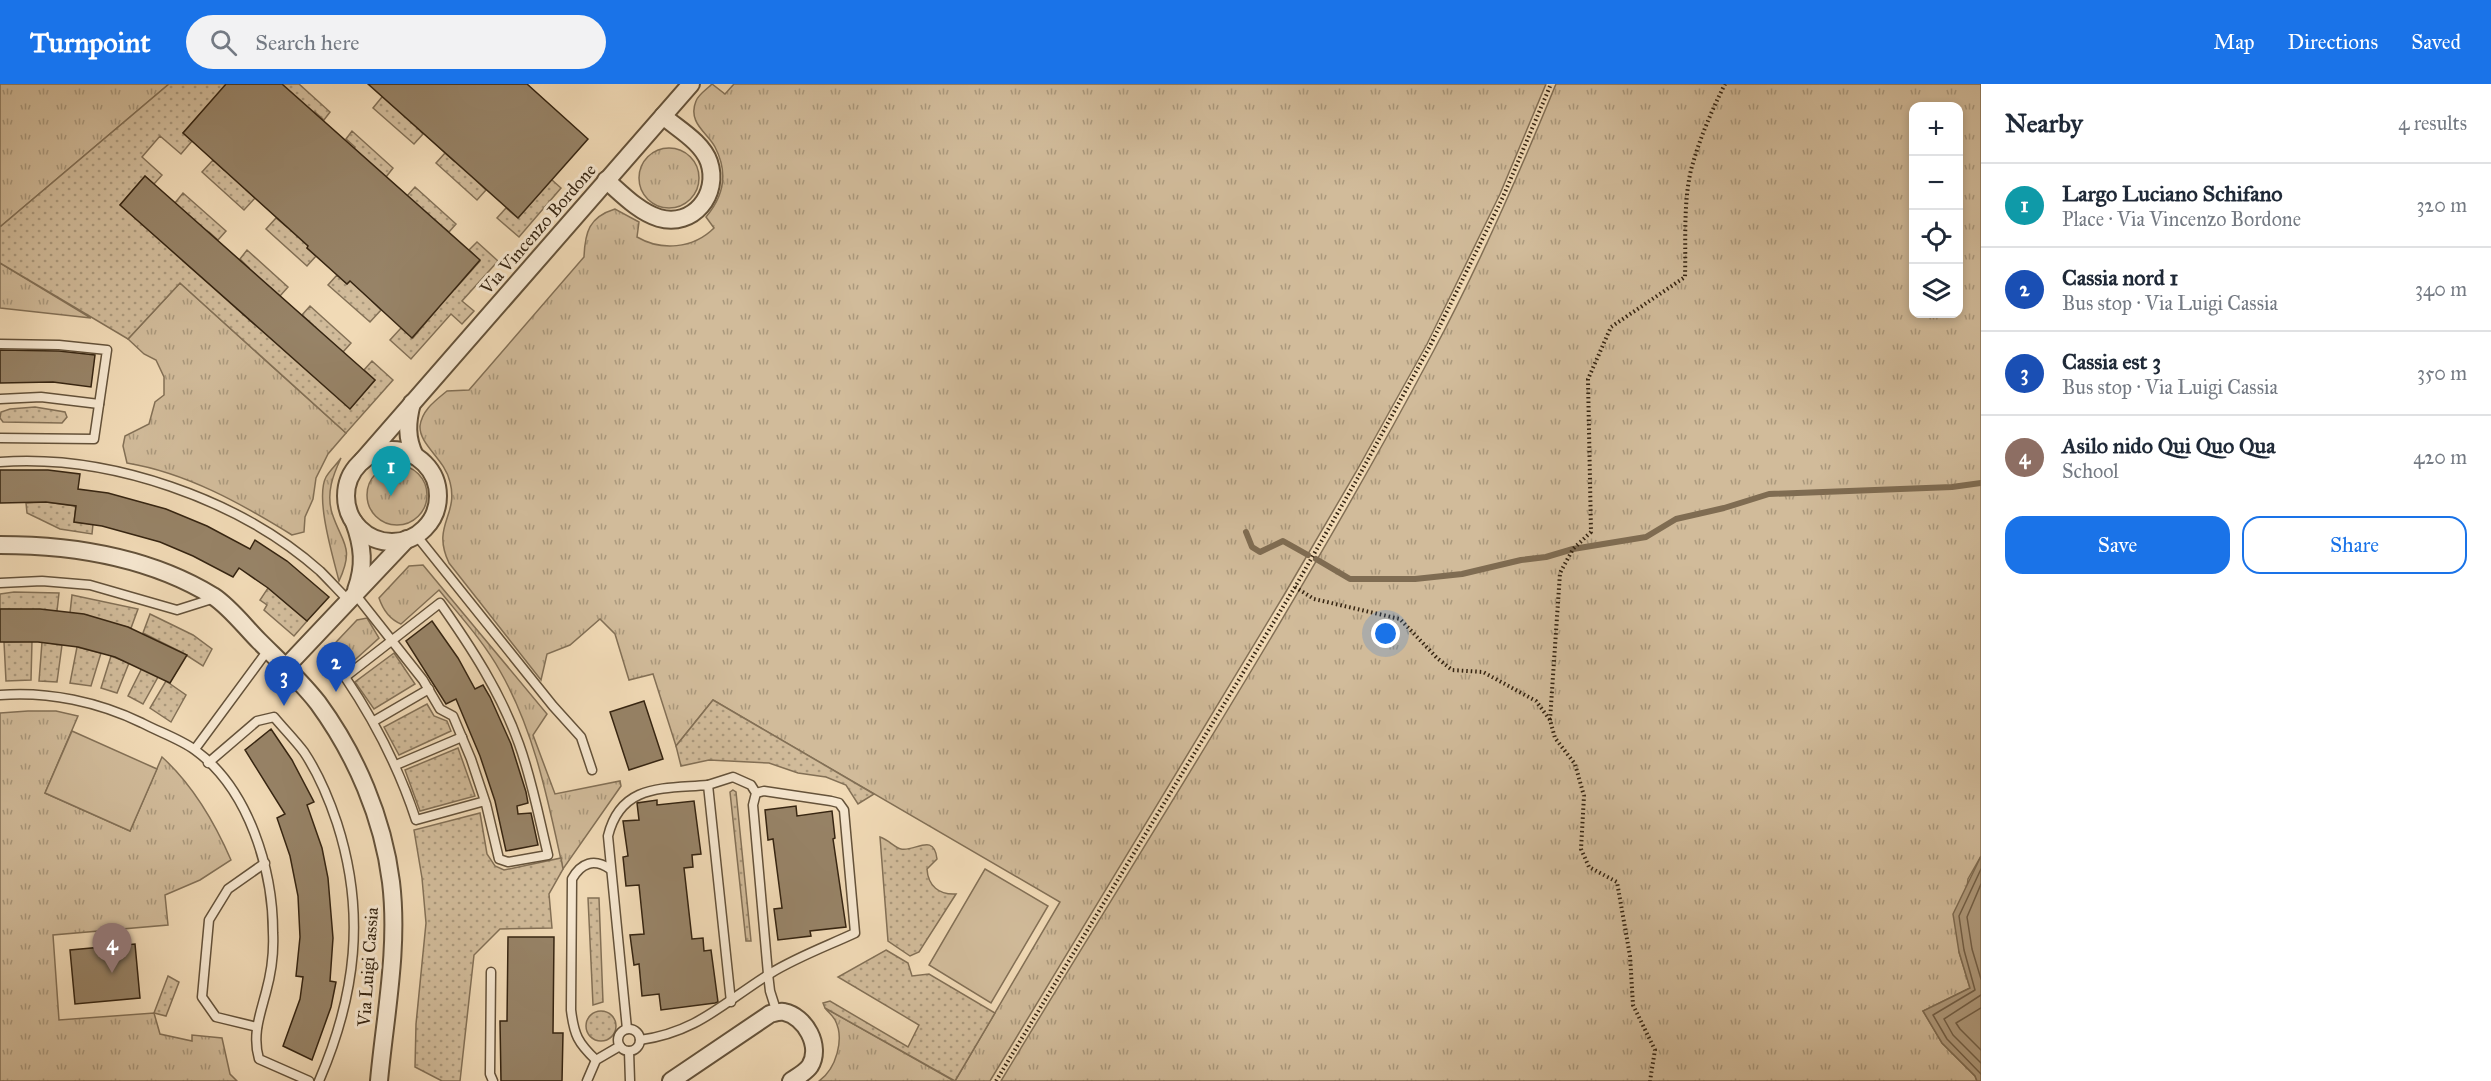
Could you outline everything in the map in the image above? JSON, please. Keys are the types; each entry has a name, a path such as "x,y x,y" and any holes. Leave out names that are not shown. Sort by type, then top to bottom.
{"street":[{"name":"Via Vincenzo Bordone","path":"362,461 691,84"},
{"path":"606,180 641,209 660,218 679,219 694,213 706,202 712,181 709,161 698,145 663,116"},
{"path":"286,667 411,537 423,530 434,514 438,495 437,485 429,468 415,456 410,446 407,426 414,399"},
{"path":"352,597 363,564 359,535 348,508 346,494 352,472 362,461 376,453 392,449 415,456"},
{"path":"354,522 374,538 390,542 411,537"},
{"name":"Via Luigi Cassia","path":"0,545 44,545 96,552 146,566 215,597 286,667 317,703 355,764 380,832 388,867 393,940 379,1081"},
{"path":"671,1081 773,1013 782,1011 793,1016 805,1026 812,1038 813,1054 810,1066 791,1081"}],"lane":[{"path":"0,344 59,345 106,350 94,439 0,438"},
{"path":"0,399 41,397 99,404"},
{"path":"0,462 59,463 106,469 152,481 198,497 240,517 281,542 352,597 393,639 429,689 440,709 453,716 485,801 499,859 508,862 548,855 534,791 518,741 497,694 472,649 440,603 393,639 345,677 374,721 396,765 416,820 485,801"},
{"path":"411,537 581,737 592,770"},
{"path":"0,583 42,580 90,585 177,610 215,597"},
{"path":"195,749 268,650"},
{"path":"374,721 429,689"},
{"path":"0,695 35,694 98,706 130,718 195,749 236,796 248,817 265,863 271,895 273,936 266,990 255,1046 259,1059 309,1081"},
{"path":"208,763 257,721 274,717 304,753 333,811 350,874 354,939 352,971 345,1010 319,1081"},
{"path":"396,765 462,737"},
{"path":"627,1029 610,869 608,836 611,824 625,802 647,791 708,785 733,777 751,785 756,793 753,805 773,1013"},
{"path":"708,785 731,1002"},
{"path":"629,1051 634,1049 640,1040 657,1038 683,1030 731,1002 768,974 855,933 844,810 839,803 831,801 764,791 756,793"},
{"path":"596,1060 580,1046 573,1028 571,1010 572,879 577,869 585,864 596,862 610,869"},
{"path":"257,1027 216,1017 202,997 209,920 228,889 265,863"},
{"path":"491,972 490,1074 493,1081"},
{"path":"627,1029 636,1032 640,1040"},
{"path":"620,1046 619,1036 627,1029"},
{"path":"587,1081 596,1060 620,1046"},
{"path":"620,1046 629,1051"},
{"path":"629,1051 630,1081"}],"path":[{"path":"996,1081 1295,587 1360,474 1430,346 1503,197 1551,84"},
{"path":"1650,1081 1655,1050 1633,1005 1630,956 1617,882 1589,867 1581,849 1584,796 1575,764 1555,738 1550,720 1560,573 1573,549 1591,532 1588,379 1611,327 1686,277 1686,227 1691,172 1707,120 1725,84"},
{"path":"1295,587 1314,599 1400,619 1437,658 1452,670 1483,672 1536,701 1550,720"}],"green space":[{"path":"0,84 169,84 0,227"},
{"path":"169,84 299,84 330,112 324,120 315,112 290,140 330,176 355,147 346,139 352,131 393,168 386,177 407,196 415,187 456,224 449,232 440,225 434,270 455,289 480,261 469,250 477,242 498,261 462,301 474,311 462,324 451,314 411,359 390,340 401,328 413,338 437,309 373,302 381,310 370,322 328,285 337,275 347,284 372,255 332,219 307,248 316,256 307,266 266,229 276,218 286,226 270,162 246,190 255,198 244,210 202,172 213,160 223,169 208,105 183,133 192,141 181,154 160,136 142,157 162,175 154,184 145,176 120,205 161,240 175,203 183,193 226,231 218,240 209,232 183,261 224,296 249,268 240,259 247,250 288,287 280,296 271,288 246,316 312,324 302,315 310,306 351,343 343,352 350,408 375,380 364,370 372,361 393,380 346,433 180,283 128,339 0,263 0,227"},
{"path":"444,84 561,188 519,237 497,218 506,208 518,218 543,189 478,182 486,190 477,200 436,163 445,153 455,162 415,125 423,134 414,144 373,108 382,97"},
{"path":"712,84 725,94 734,84 1546,84 1500,194 1427,344 1356,472 990,1081 955,1081 1060,902 713,700 676,746 653,674 629,680 615,634 600,619 570,645 547,654 541,680 449,563 444,550 444,530 452,494 443,466 421,433 423,415 447,391 469,390 584,257 587,233 599,216 615,209 639,222 637,237 666,246 687,244 706,235 714,228 706,217 720,192 722,166 715,147 694,116 696,101"},
{"path":"1556,84 1981,84 1981,856 1968,879 1959,952 1970,988 1923,1011 1942,1043 1975,1076 1977,1081 1001,1081 1223,718 1331,535 1434,350 1498,218"},
{"path":"663,148 675,148 686,153 694,161 699,178 697,190 686,203 675,208 663,208 652,203 644,195 639,184 639,172 644,161 652,153"},
{"path":"0,263 91,318 0,308"},
{"path":"180,283 346,433 328,454 316,478 313,499 305,517 304,532 292,535 213,491 171,474 127,463 123,446 125,436 149,424 155,402 164,395 164,377 156,360 144,354 128,339"},
{"path":"35,407 65,412 67,417 62,423 3,422 0,418 1,412 10,409"},
{"path":"341,458 330,491 330,506 346,552 344,569 339,581 326,528 323,487 326,477"},
{"path":"397,465 414,470 422,478 427,495 422,512 414,520 397,525 380,520 372,512 367,495 372,478 380,470"},
{"path":"46,502 76,506 74,522 93,524 92,534 60,529 27,513 26,503"},
{"path":"423,565 547,714 533,735 555,794 620,781 621,786 563,869 546,793 531,743 512,694 487,650 439,590 401,624 390,617 382,606 379,598 409,566"},
{"path":"268,588 307,621 294,636 264,610 267,605 260,600"},
{"path":"59,593 57,611 0,609 0,594"},
{"path":"72,595 138,609 131,628 70,613"},
{"path":"150,614 193,635 212,649 203,666 143,633"},
{"path":"367,618 379,638 336,677 321,658 357,620"},
{"path":"32,641 31,680 6,681 4,642"},
{"path":"42,642 62,645 57,682 39,681"},
{"path":"77,647 101,653 91,686 70,683"},
{"path":"394,653 415,684 374,709 355,682"},
{"path":"111,656 129,663 117,693 101,688"},
{"path":"142,668 158,677 143,704 128,696"},
{"path":"166,681 186,695 171,722 150,708"},
{"path":"713,700 874,794 858,804 846,785 826,777 798,773 769,763 709,760 681,766 676,746"},
{"path":"427,704 434,716 447,721 451,731 399,755 384,727"},
{"path":"56,711 78,716 45,793 130,831 162,757 202,804 231,860 200,880 165,895 168,925 53,935 59,1020 154,1013 160,1034 192,1041 192,1035 222,1038 230,1074 237,1081 0,1081 0,713"},
{"path":"72,731 157,769 130,831 45,793"},
{"path":"458,748 475,796 420,811 405,770"},
{"path":"733,790 736,792 751,941 746,941 730,792"},
{"path":"480,813 487,854 495,866 504,870 561,858 563,869 549,894 552,928 500,929 474,955 460,1081 442,1081 415,1067 416,1024 426,923 414,830"},
{"path":"880,837 901,849 923,845 932,846 937,859 927,869 932,885 944,893 956,894 919,952 910,956 888,941"},
{"path":"985,869 1048,906 991,1003 929,965"},
{"path":"588,898 599,898 603,1002 593,1005"},
{"path":"886,950 908,963 912,976 929,974 995,1013 955,1081 825,1008 823,1003 830,1001 908,1047 919,1025 838,977"},
{"path":"168,976 179,982 166,1016 154,1013"},
{"path":"825,1008 954,1081 819,1081 830,1069 839,1044 838,1028 834,1018"},
{"path":"601,1011 612,1015 616,1026 612,1037 601,1041 590,1037 586,1026 590,1015"}],"water":[{"path":"1981,856 1981,1081 1977,1081 1975,1076 1942,1043 1923,1011 1970,988 1959,952 1953,914"}],"building":[{"path":"226,84 282,84 480,260 412,338 350,281 347,284 183,133"},
{"path":"368,84 527,84 588,139 518,218"},
{"path":"145,176 375,380 350,409 120,205"},
{"path":"0,350 59,351 95,355 91,387 53,382 0,383"},
{"path":"0,470 48,470 80,474 78,489 108,493 166,509 207,526 250,549 255,540 287,561 329,597 307,621 268,588 239,568 233,577 160,542 102,526 74,522 76,506 46,502 0,503"},
{"path":"0,609 40,609 84,614 128,627 187,655 170,683 115,657 78,647 38,642 0,642"},
{"path":"432,621 458,658 475,689 483,685 490,697 511,744 526,792 528,803 517,806 518,814 531,813 538,845 506,851 495,801 480,756 456,699 446,704 406,641"},
{"path":"644,701 663,759 629,770 610,712"},
{"path":"271,729 292,760 314,802 307,805 322,848 328,878 333,938 330,981 336,982 331,1007 312,1060 283,1046 300,999 303,977 296,976 300,937 298,896 290,856 277,818 285,814 245,750"},
{"path":"657,800 657,805 694,801 701,854 692,855 693,867 684,868 692,939 703,938 704,951 711,950 718,1002 715,1003 661,1010 659,994 642,996 639,964 634,965 630,935 644,934 639,885 626,886 623,857 628,856 623,821 639,820 637,803"},
{"path":"796,806 797,816 832,811 835,838 833,839 846,927 810,931 811,936 778,940 774,909 782,908 773,839 768,840 765,810"},
{"path":"508,937 554,937 553,1033 563,1033 562,1081 501,1081 500,1021 507,1021"},
{"path":"135,944 140,998 75,1004 70,950"}],"waterway":[{"path":"1316,559 1350,579 1415,579 1462,574 1521,560 1546,557 1573,549 1646,537 1676,519 1724,508 1769,494 1952,487 1981,483"},
{"path":"1246,532 1252,547 1260,552 1283,541 1308,555"}],"place":[{"name":"Largo Luciano Schifano","path":"391,496"},
{"name":"Cassia nord 1","path":"336,692"},
{"name":"Cassia est 3","path":"284,706"},
{"name":"Asilo nido Qui Quo Qua","path":"112,973"}]}
